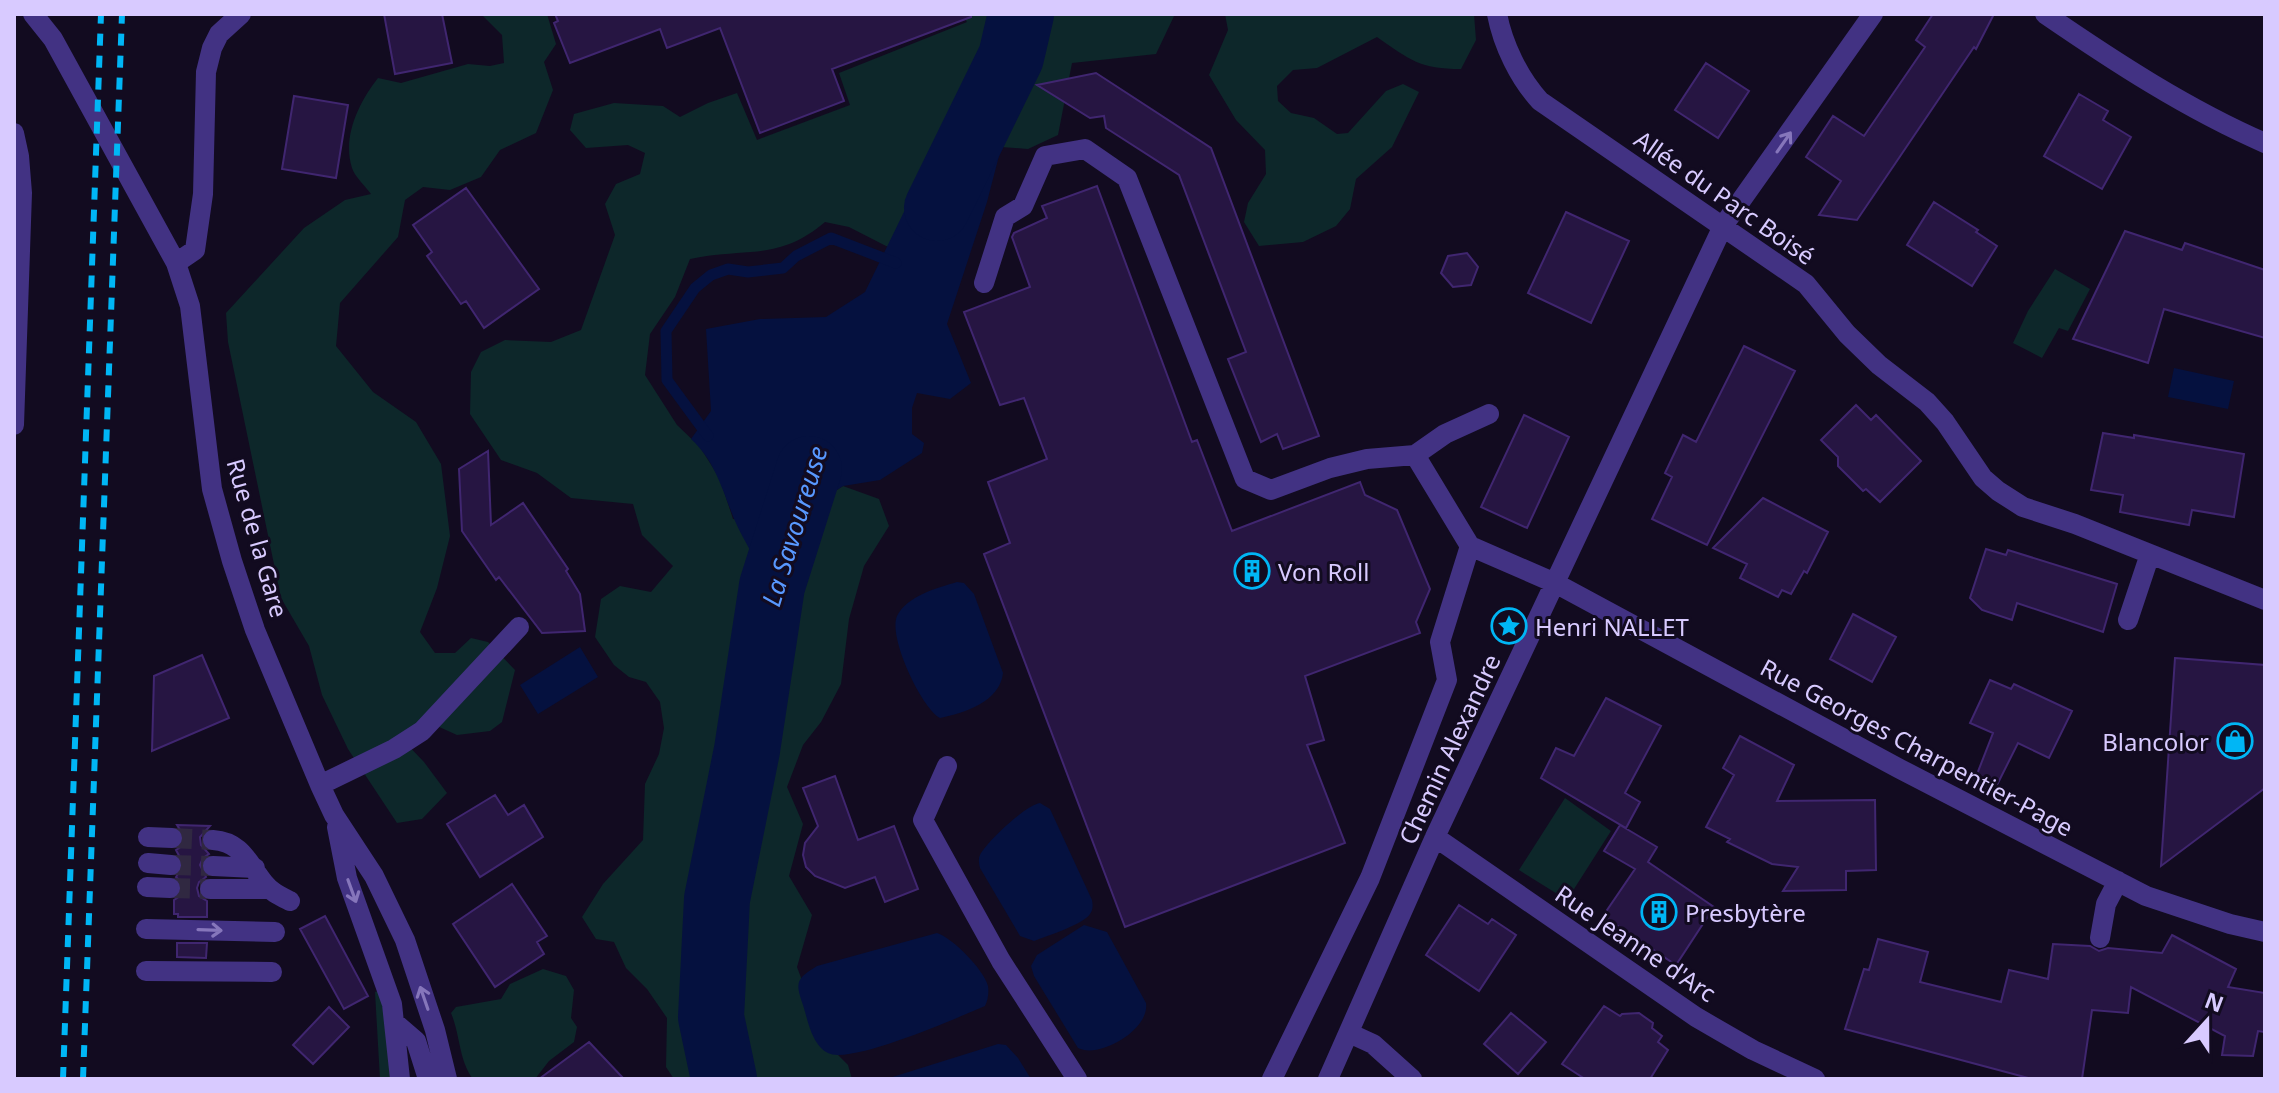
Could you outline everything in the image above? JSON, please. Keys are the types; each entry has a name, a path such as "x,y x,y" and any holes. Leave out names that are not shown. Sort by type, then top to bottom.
{"street":[{"path":"33,14 53,39"},
{"path":"45,14 53,39"},
{"path":"211,14 219,34"},
{"path":"176,263 195,250 203,194 206,72 212,48 219,34 241,14"},
{"name":"Allée du Parc Boisé","path":"1497,14 1516,68 1526,86 1540,101 1806,284 1847,334 1936,412 1983,478 1998,491 2023,507 2075,524 2265,600"},
{"name":"Chemin Alexandre","path":"1328,1079 1435,837 1723,226 1873,14"},
{"path":"2045,14 2157,87 2234,130 2265,143"},
{"name":"Rue de la Gare","path":"53,39 176,263 192,322 212,489 255,630 334,815 374,876 405,940 435,1030 447,1079"},
{"path":"14,133 22,193 14,425"},
{"path":"984,283 1005,217 1023,206 1045,156 1085,149 1127,178 1245,479 1271,490 1330,468 1367,459 1415,455 1445,434 1489,414"},
{"path":"1272,1079 1370,878 1447,680 1440,642 1470,546 1415,455"},
{"name":"Rue Georges Charpentier-Page","path":"1470,546 1555,583 1900,769 2146,896 2230,924 2265,932"},
{"path":"2128,620 2150,554"},
{"path":"320,785 394,749 422,731 519,627"},
{"path":"947,766 923,820 1001,961 1077,1079"},
{"name":"Rue de la Gare","path":"334,815 347,878 382,973 395,1023 416,1041 428,1079"},
{"path":"148,837 172,838"},
{"name":"Rue Jeanne d'Arc","path":"1435,837 1696,1017 1753,1050 1815,1079"},
{"path":"213,840 223,840 240,849 270,889 290,901"},
{"path":"148,863 171,865"},
{"path":"213,866 255,868"},
{"path":"2100,938 2106,904 2118,881"},
{"path":"147,887 170,888"},
{"path":"210,889 270,889"},
{"path":"146,929 275,932"},
{"path":"146,971 272,972"},
{"path":"395,1023 400,1079"},
{"path":"1349,1033 1373,1044 1412,1079"}],"green space":[{"path":"481,14 547,14 556,44 544,62 553,90 536,133 500,150 481,177 450,190 423,187 405,200 398,237 340,303 336,346 373,392 416,422 441,464 450,536 437,588 420,632 435,653 455,653 471,638 488,642 515,670 502,722 490,731 457,735 426,721 402,739 447,793 422,819 397,823 348,749 322,695 309,646 281,598 228,342 226,313 304,228 345,200 371,194 353,171 349,144 354,120 378,78 401,83 468,64 490,66 504,63 502,35"},
{"path":"962,14 1004,14 1003,39 981,73 982,92 1023,55 1035,14 1175,14 1156,54 1072,63 1058,135 1028,149 988,146 969,114 935,148 888,247 849,227 825,222 808,235 776,248 690,259 675,297 650,334 645,375 677,425 700,447 720,479 733,519 808,526 820,501 843,486 879,499 889,526 864,566 849,619 841,684 821,722 803,745 787,787 803,824 789,876 812,915 797,967 825,1042 848,1065 852,1079 674,1079 666,1067 667,1018 647,989 626,968 614,942 596,939 582,917 603,884 643,840 645,784 659,754 664,728 660,702 646,682 629,677 614,665 595,637 601,599 620,586 651,592 673,566 642,535 633,504 571,498 537,473 501,460 470,414 471,372 481,352 505,340 551,342 581,330 615,235 605,204 616,184 640,174 645,153 628,145 586,148 570,130 574,114 614,103 663,106 680,117 737,93 757,140 850,105 839,73 967,22"},
{"path":"1225,14 1474,14 1476,40 1461,69 1416,62 1377,37 1317,68 1293,70 1277,86 1278,101 1291,113 1314,118 1337,134 1348,133 1386,91 1403,84 1419,92 1392,147 1356,179 1350,209 1336,226 1303,242 1259,246 1244,222 1248,203 1266,174 1265,150 1236,120 1209,75 1228,30"},
{"path":"2055,269 2090,289 2068,331 2059,328 2042,358 2013,343 2028,311"},
{"path":"1565,798 1611,831 1567,900 1519,870"},
{"path":"543,969 566,976 574,990 571,1018 577,1027 574,1042 549,1061 535,1079 473,1079 465,1064 451,1013 456,1007 501,999 510,984"},
{"path":"378,991 387,1012 393,1079 380,1079 375,992"}],"water":[{"path":"961,108 969,114 988,146 1001,148 987,202 947,324 971,383 950,399 917,393 912,408 912,434 924,443 922,453 880,480 843,486 820,501 793,559 751,552 716,473 691,439 711,411 706,329 760,319 826,317 865,292 935,148"},
{"path":"2174,368 2234,381 2228,409 2168,397"},
{"path":"957,582 964,583 974,594 1003,673 995,692 988,699 960,713 940,718 924,700 908,671 895,626 897,616 908,603"},
{"path":"580,647 598,677 538,714 520,685"},
{"path":"1040,803 1050,809 1093,906 1081,922 1034,941 1020,936 980,868 979,860 990,841 1007,824"},
{"path":"1084,925 1107,932 1146,1003 1145,1013 1132,1032 1110,1046 1087,1050 1078,1048 1031,966 1037,955"},
{"path":"937,933 959,948 981,972 988,986 985,1006 930,1029 859,1052 828,1053 818,1044 800,997 798,986 805,974 817,966"},
{"path":"998,1044 1006,1045 1031,1079 886,1079"}],"building":[{"path":"384,14 442,14 452,63 395,74"},
{"path":"555,14 971,14 971,17 832,69 844,101 760,133 720,28 667,48 660,29 570,63 554,23 558,21"},
{"path":"1933,14 1994,14 1976,49 1974,47 1857,220 1819,215 1841,181 1806,157 1833,116 1864,136 1925,47 1916,40"},
{"path":"1706,63 1749,91 1718,138 1675,110"},
{"path":"1096,73 1211,148 1319,436 1283,449 1277,434 1261,442 1228,359 1246,352 1179,175 1106,128 1104,116 1090,118 1037,85"},
{"path":"2079,94 2108,111 2103,120 2131,137 2102,189 2044,156"},
{"path":"294,96 348,105 336,178 282,169"},
{"name":"Von Roll","path":"1097,186 1192,442 1197,440 1232,531 1360,482 1365,495 1397,510 1430,589 1416,622 1420,633 1305,676 1324,740 1307,745 1345,843 1125,927 984,554 1010,543 988,482 1047,459 1024,398 1000,405 964,312 1030,287 1012,237 1014,233 1047,218 1042,206"},
{"path":"466,188 539,289 484,328 466,301 461,304 427,256 432,252 413,225"},
{"path":"1934,202 1997,246 1972,286 1907,245"},
{"path":"1566,212 1629,241 1591,323 1528,293"},
{"path":"2125,231 2182,250 2185,243 2265,270 2265,338 2164,309 2148,363 2073,339"},
{"path":"1467,253 1478,267 1471,285 1453,287 1441,273 1448,256"},
{"path":"1744,346 1795,371 1707,545 1652,519 1672,477 1665,473 1683,435 1696,442"},
{"path":"1856,405 1871,420 1876,415 1921,461 1880,502 1866,489 1863,491 1838,466 1838,457 1821,440"},
{"path":"1524,415 1569,437 1527,528 1481,507"},
{"path":"2103,433 2134,438 2134,435 2244,454 2234,517 2192,510 2189,525 2120,512 2123,495 2091,490"},
{"path":"488,451 491,525 523,503 568,569 566,571 580,594 585,631 542,633 499,577 496,580 462,531 459,469"},
{"path":"1763,498 1828,532 1807,573 1804,571 1791,594 1782,590 1778,597 1740,578 1747,564 1713,548"},
{"path":"1986,549 2006,555 2008,550 2117,584 2103,632 2017,603 2012,620 1982,610 1970,598"},
{"path":"1853,614 1896,637 1872,682 1830,659"},
{"path":"202,655 229,718 152,751 154,676"},
{"path":"2175,658 2265,665 2265,788 2161,866"},
{"path":"1990,680 2011,689 2014,684 2072,711 2049,758 2018,743 1992,795 1972,787 1993,733 1970,723"},
{"path":"1606,698 1661,726 1625,793 1640,802 1626,828 1541,778 1556,748 1574,756"},
{"path":"1740,736 1794,765 1777,801 1875,800 1876,870 1846,871 1846,890 1783,891 1798,867 1772,864 1727,842 1730,839 1706,827 1734,775 1723,768"},
{"path":"835,776 858,840 894,826 918,889 885,902 875,877 845,888 815,876 806,867 803,855 805,843 818,826 803,788"},
{"path":"495,795 508,815 524,805 543,837 480,877 447,824"},
{"path":"177,825 210,826 200,837 201,845 209,854 200,865 206,877 197,888 199,896 207,901 207,917 178,917 174,914 174,900 183,889 176,877 184,865 176,850 185,838"},
{"name":"Presbytère","path":"1620,825 1657,847 1648,862 1714,907 1676,965 1603,916 1635,869 1604,851"},
{"path":"512,884 547,936 537,942 544,954 495,987 453,924"},
{"path":"1459,905 1488,924 1492,919 1516,935 1479,991 1426,955"},
{"path":"325,916 368,996 344,1009 300,929"},
{"path":"2172,935 2236,969 2228,987 2265,993 2265,1032 2258,1031 2253,1056 2222,1055 2225,1036 2131,987 2128,1013 2092,1010 2082,1079 2032,1079 1845,1029 1864,969 1869,970 1878,939 1928,952 1920,982 2001,1002 2009,970 2048,979 2053,944 2090,946 2099,951 2108,948 2162,953"},
{"path":"177,943 207,943 206,958 177,957"},
{"path":"1604,1006 1620,1016 1639,1013 1653,1023 1652,1028 1662,1036 1658,1042 1668,1050 1650,1079 1585,1079 1562,1064"},
{"path":"329,1007 349,1027 313,1064 293,1045"},
{"path":"1511,1013 1546,1042 1518,1074 1484,1044"},
{"path":"589,1042 624,1079 539,1079"}],"waterway":[{"name":"La Savoureuse","path":"937,208 1011,57 1021,14"},
{"path":"708,436 667,380 666,331 695,288 711,275 728,269 748,272 783,268 796,256 831,238 896,263"},
{"name":"La Savoureuse","path":"724,1079 711,1017 717,899 747,750 772,586 809,469"}],"tunnel":[{"path":"172,838 213,840"},
{"path":"171,865 213,866"},
{"path":"170,888 210,889"}],"railway":[{"path":"63,1079 101,14"},
{"path":"83,1079 122,14"}],"place":[{"name":"Von Roll","path":"1252,571"},
{"name":"Henri NALLET","path":"1509,626"},
{"name":"Blancolor","path":"2235,741"},
{"name":"Presbytère","path":"1659,912"}]}
